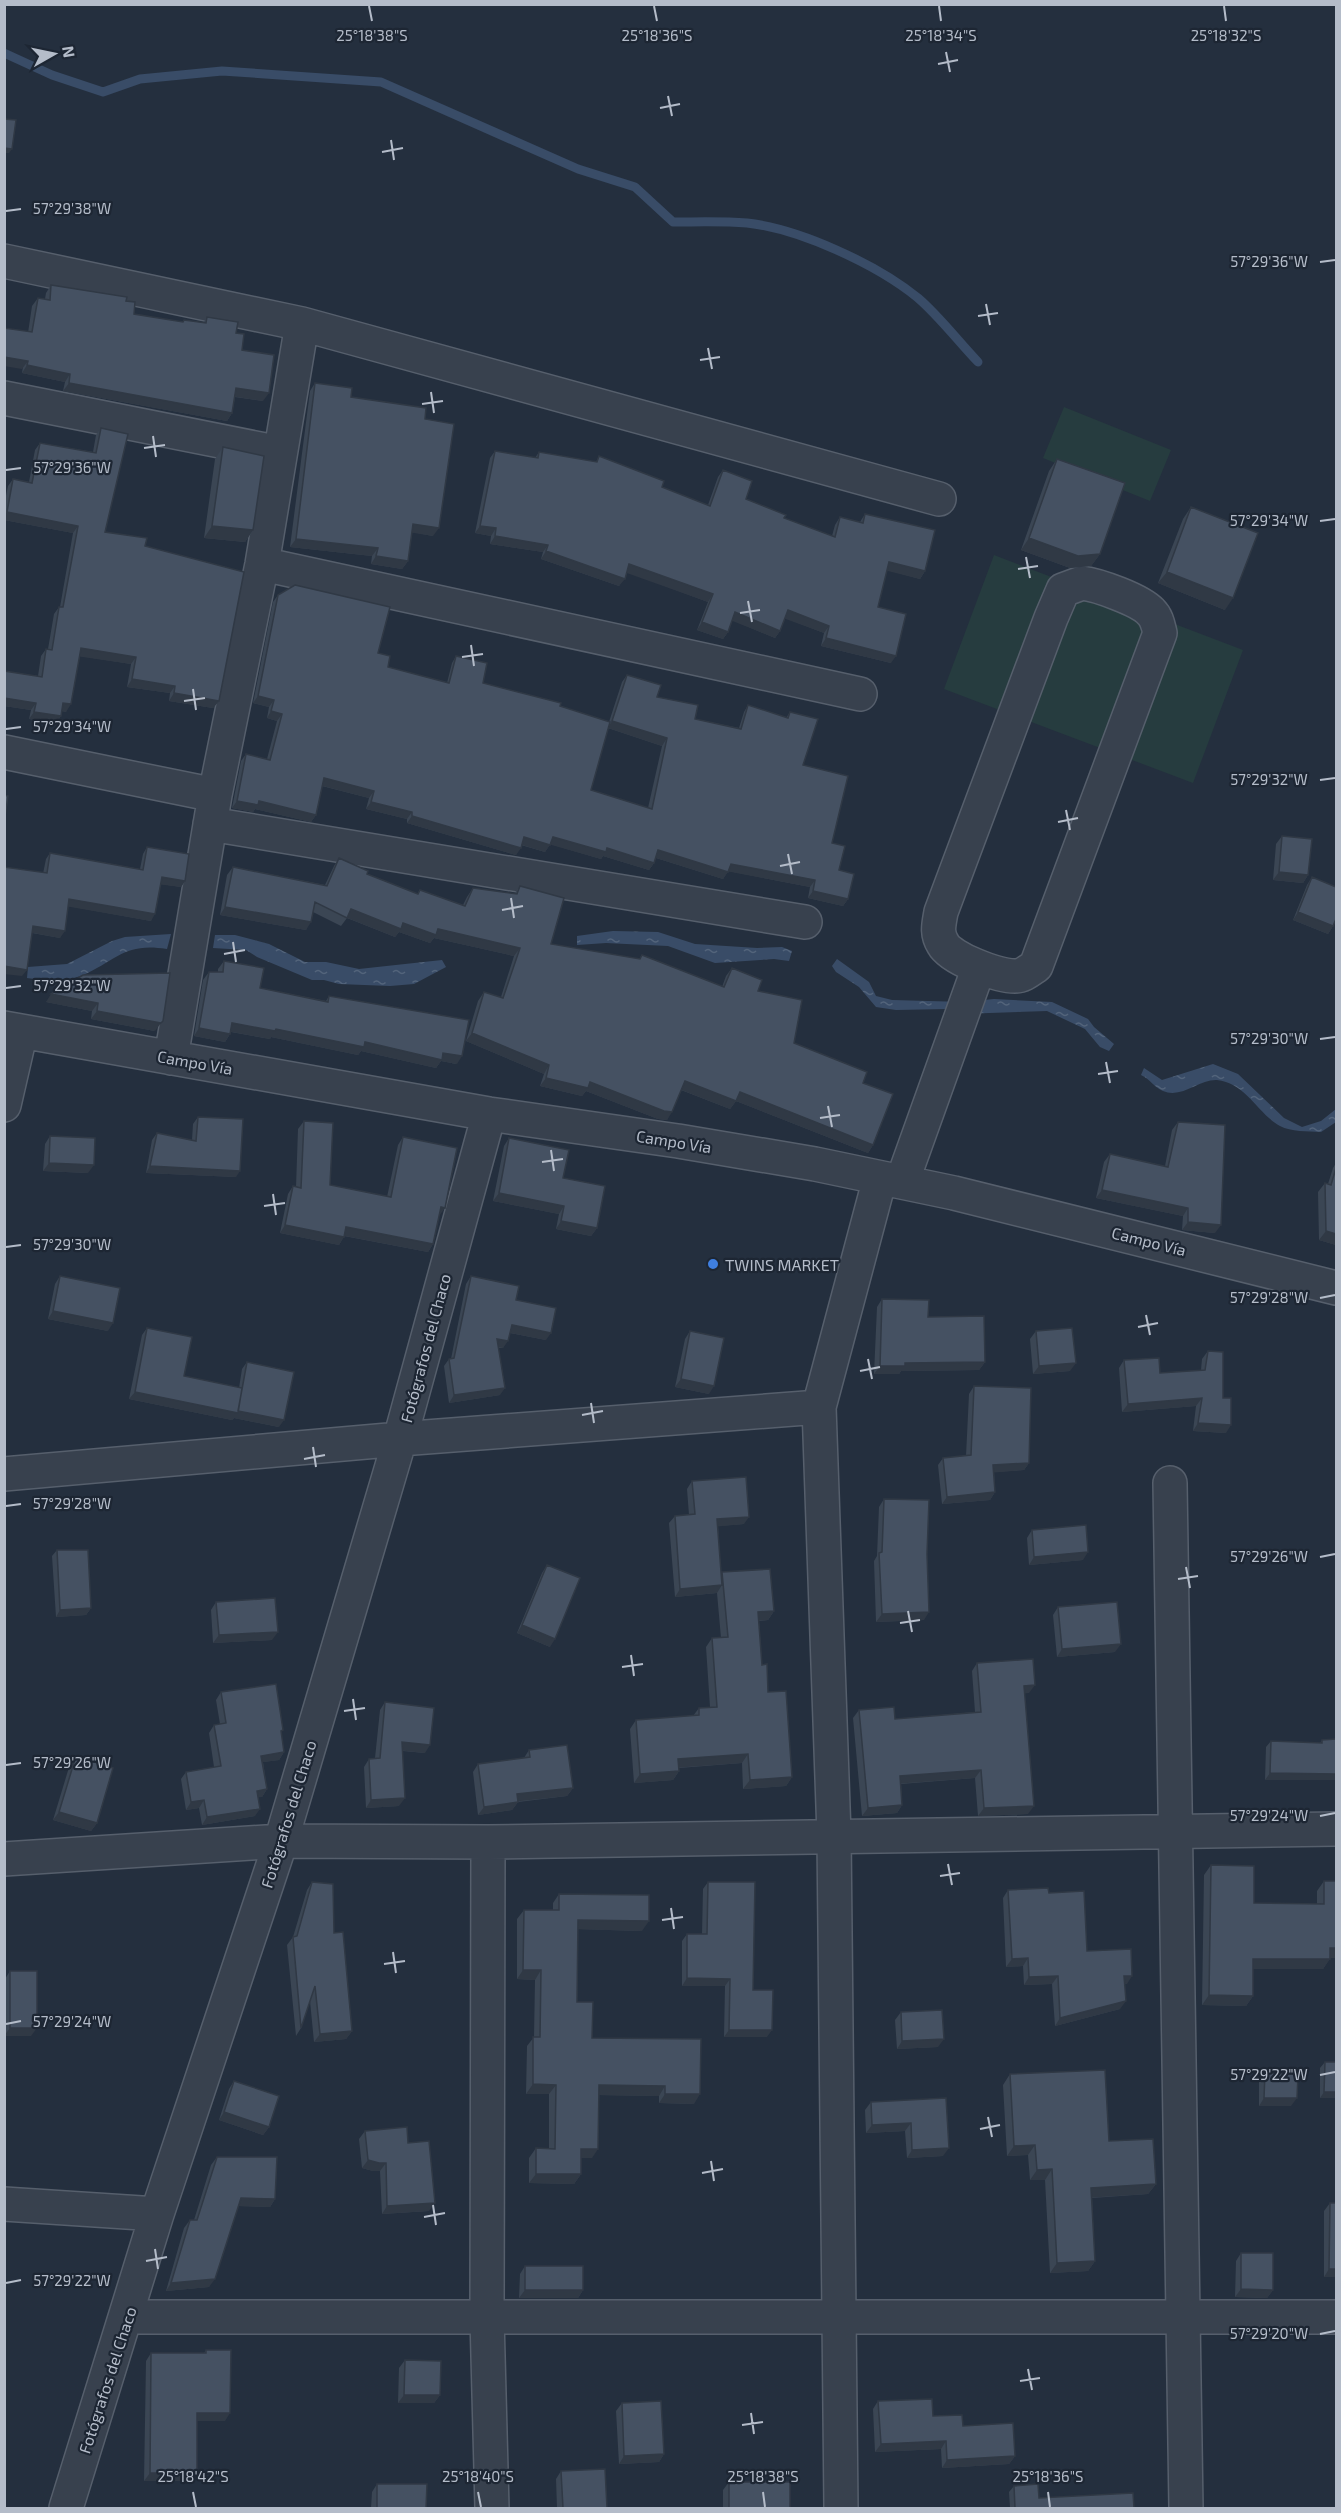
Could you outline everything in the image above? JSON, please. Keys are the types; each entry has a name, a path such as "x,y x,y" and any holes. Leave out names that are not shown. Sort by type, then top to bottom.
{"street":[{"path":"4,261 303,324 939,499"},
{"path":"171,1058 213,810 262,564 303,324"},
{"path":"4,398 280,453"},
{"path":"262,564 860,694"},
{"path":"1083,583 1099,585 1150,610 1158,621 1160,633 1036,966 1017,976 979,967 947,950 943,945 937,930 941,912 1050,618 1064,590 1083,583"},
{"path":"4,752 213,810 806,922"},
{"path":"841,2508 834,1835 819,1407 891,1180 979,967"},
{"path":"4,1105 13,1030"},
{"name":"Campo Vía","path":"13,1030 489,1114 678,1141 815,1164 997,1204 1336,1288"},
{"name":"Fotógrafos del Chaco","path":"66,2508 157,2214 281,1841 400,1438 489,1114"},
{"path":"4,1474 400,1438 819,1407"},
{"path":"1170,1483 1186,2508"},
{"path":"4,1858 281,1841 488,1842 1336,1829"},
{"path":"488,1842 487,2318 492,2508"},
{"path":"4,2204 157,2214"},
{"path":"127,2317 1336,2317"}],"green space":[{"path":"1064,407 1171,450 1150,501 1043,458"},
{"path":"994,555 1243,650 1193,783 944,689"}],"water":[{"path":"613,931 658,932 695,944 757,948 782,947 792,951 789,961 774,959 715,963 668,946 606,943 577,945 577,936"},
{"path":"171,934 167,949 153,947 131,950 77,977 55,980 27,978 28,967 67,964 112,941 125,937"},
{"path":"215,935 235,935 269,944 305,962 326,962 359,969 442,960 446,967 414,984 390,986 339,984 312,980 257,957 246,950 213,948"},
{"path":"837,959 869,982 876,996 892,1000 964,1002 994,999 1052,1002 1088,1019 1114,1044 1109,1051 1100,1047 1085,1029 1047,1011 960,1014 946,1009 896,1010 876,1007 859,987 836,972 832,966"},
{"path":"1213,1064 1238,1074 1284,1118 1302,1127 1321,1121 1336,1109 1336,1122 1321,1132 1289,1129 1272,1121 1244,1093 1227,1082 1217,1080 1204,1082 1184,1091 1170,1093 1160,1090 1141,1075 1144,1068 1162,1080"}],"building":[{"path":"4,119 16,120 12,149 4,148"},
{"path":"51,285 127,297 126,301 135,302 134,314 183,322 184,320 206,323 207,317 238,322 236,333 244,334 242,350 274,355 269,393 236,388 232,413 69,383 70,374 27,365 28,361 4,357 4,328 32,332 38,298 50,300"},
{"path":"315,383 352,388 351,397 426,408 425,419 454,424 439,528 413,524 408,561 376,556 378,548 296,539"},
{"path":"101,428 128,434 105,532 147,538 145,546 244,572 219,701 174,693 175,686 132,679 136,657 81,648 71,704 63,703 61,716 34,712 36,703 4,698 4,671 42,677 46,649 52,650 59,607 63,607 78,526 7,512 13,479 32,483 40,443 96,453"},
{"path":"223,447 264,456 253,530 212,526"},
{"path":"495,451 538,458 539,452 597,462 599,456 664,481 662,487 710,506 723,470 752,481 746,499 786,515 784,518 835,537 840,517 863,523 865,514 935,530 925,571 889,562 878,607 906,614 896,656 826,638 829,626 788,610 780,631 735,612 728,632 702,622 713,594 629,564 625,579 546,551 548,545 495,536 496,528 480,526"},
{"path":"1057,459 1125,483 1100,554 1078,556 1029,538"},
{"path":"1191,507 1258,533 1233,598 1167,572"},
{"path":"295,585 390,607 378,653 390,656 388,667 449,683 456,656 487,663 483,683 561,703 560,706 610,722 591,790 652,809 667,738 612,721 627,675 661,685 657,697 698,705 695,719 741,729 748,705 788,718 790,712 818,719 803,765 848,776 832,843 845,846 839,870 854,874 848,899 813,891 815,880 731,864 728,872 658,850 654,863 607,848 606,852 553,837 550,845 524,837 521,848 412,816 412,812 371,802 374,791 324,778 316,815 259,801 258,805 237,801 246,754 270,760 282,714 271,711 274,700 258,696 278,595"},
{"path":"4,795 8,796 4,823"},
{"path":"1282,836 1312,839 1308,875 1279,872"},
{"path":"147,847 189,854 185,881 162,877 155,914 69,899 65,931 33,926 27,970 4,966 4,867 47,873 50,853 143,870"},
{"path":"339,858 368,871 367,874 418,894 420,890 465,906 473,888 517,894 520,886 564,898 551,944 640,959 642,955 724,987 732,968 762,980 758,991 802,1000 794,1043 867,1072 863,1083 893,1094 873,1145 740,1092 736,1101 685,1081 672,1112 664,1111 590,1082 588,1088 546,1078 549,1065 472,1033 484,992 503,998 520,948 438,929 436,935 403,923 401,929 351,909 347,918 315,902 311,922 225,907 233,867 327,886"},
{"path":"1312,877 1336,887 1336,919 1333,926 1298,912"},
{"path":"224,961 264,968 260,988 328,1002 329,996 469,1020 462,1056 443,1053 442,1060 365,1042 364,1047 276,1029 275,1031 232,1023 230,1034 199,1028 209,972 223,972"},
{"path":"170,973 161,1023 97,1011 98,1003 51,994 83,975"},
{"path":"198,1117 243,1119 240,1171 150,1166 157,1133 196,1141"},
{"path":"304,1121 333,1123 330,1185 391,1197 403,1137 457,1148 445,1208 441,1207 433,1244 346,1227 344,1237 285,1225 293,1186 301,1188"},
{"path":"1178,1122 1225,1125 1221,1225 1188,1222 1188,1208 1102,1190 1110,1154 1168,1167"},
{"path":"50,1136 95,1138 94,1165 49,1163"},
{"path":"509,1138 569,1150 563,1178 605,1186 597,1228 561,1221 564,1206 499,1193"},
{"path":"1336,1168 1336,1234 1326,1231 1325,1183 1331,1185"},
{"path":"60,1276 120,1288 113,1323 53,1311"},
{"path":"471,1276 519,1286 516,1300 556,1308 551,1333 512,1325 508,1341 497,1339 505,1388 454,1395 449,1359 454,1358"},
{"path":"882,1299 929,1300 928,1317 984,1316 985,1362 905,1363 905,1366 880,1366"},
{"path":"147,1328 192,1337 184,1376 242,1388 238,1413 135,1392"},
{"path":"1072,1328 1076,1363 1039,1366 1036,1331"},
{"path":"690,1331 724,1338 714,1386 681,1379"},
{"path":"1208,1351 1223,1352 1223,1398 1231,1398 1231,1425 1198,1423 1202,1398 1128,1404 1124,1360 1159,1358 1160,1373 1205,1370"},
{"path":"247,1362 294,1372 284,1420 238,1411"},
{"path":"974,1386 1031,1388 1029,1463 993,1465 995,1492 947,1497 943,1458 971,1455"},
{"path":"746,1477 749,1517 717,1519 722,1585 680,1589 675,1516 695,1514 692,1481"},
{"path":"884,1499 929,1500 927,1554 929,1612 882,1614 879,1553 882,1552"},
{"path":"1086,1525 1088,1552 1034,1557 1032,1530"},
{"path":"57,1550 88,1550 91,1608 60,1610"},
{"path":"547,1565 580,1578 555,1639 522,1625"},
{"path":"770,1569 774,1611 758,1612 762,1665 767,1664 768,1692 786,1691 792,1777 750,1780 748,1754 678,1759 679,1771 640,1774 636,1720 699,1715 699,1708 717,1707 712,1638 728,1637 722,1572"},
{"path":"275,1598 278,1632 219,1635 216,1602"},
{"path":"1117,1602 1121,1644 1062,1649 1058,1607"},
{"path":"1033,1659 1035,1685 1024,1686 1034,1806 984,1808 981,1770 900,1776 902,1805 868,1808 859,1710 894,1707 895,1719 981,1712 977,1663"},
{"path":"276,1684 284,1752 261,1756 267,1789 257,1791 260,1809 207,1817 204,1800 191,1802 186,1772 221,1766 214,1725 226,1723 221,1692"},
{"path":"385,1702 434,1708 430,1745 402,1742 405,1798 371,1800 369,1759 380,1758"},
{"path":"1336,1739 1336,1774 1270,1773 1271,1741 1322,1743 1322,1740"},
{"path":"567,1745 573,1788 517,1794 518,1802 484,1807 478,1764 530,1757 529,1750"},
{"path":"76,1756 113,1768 97,1823 59,1812"},
{"path":"1211,1865 1254,1866 1254,1903 1324,1904 1324,1881 1336,1881 1336,1948 1330,1948 1330,1959 1253,1959 1253,1996 1209,1995"},
{"path":"312,1882 333,1884 334,1933 343,1932 352,2031 320,2034 315,1986 301,2028 293,1937 297,1936"},
{"path":"708,1882 755,1882 753,1990 773,1990 772,2030 729,2030 730,1979 687,1978 687,1934 707,1934"},
{"path":"1048,1888 1049,1893 1084,1891 1087,1951 1131,1949 1132,1976 1124,1976 1126,2001 1060,2018 1058,1976 1029,1977 1028,1958 1012,1959 1008,1890"},
{"path":"559,1894 649,1895 649,1921 578,1920 577,2002 593,2002 592,2038 701,2039 700,2094 665,2094 665,2086 599,2085 598,2149 581,2149 581,2174 536,2174 536,2148 555,2149 556,2085 533,2084 533,2037 540,2037 541,1970 523,1970 524,1910 559,1910"},
{"path":"10,1971 37,1971 37,2028 10,2028"},
{"path":"942,2010 944,2039 902,2041 901,2012"},
{"path":"1325,2062 1336,2062 1336,2092 1324,2092"},
{"path":"1105,2070 1109,2141 1153,2139 1156,2184 1091,2188 1095,2261 1057,2263 1052,2169 1037,2170 1035,2145 1014,2146 1010,2074"},
{"path":"1265,2073 1298,2074 1297,2098 1264,2098"},
{"path":"234,2081 279,2096 269,2127 224,2112"},
{"path":"946,2098 949,2148 912,2150 911,2123 872,2125 871,2102"},
{"path":"407,2127 408,2143 429,2141 435,2203 387,2206 386,2163 368,2160 365,2131"},
{"path":"217,2157 277,2157 275,2199 241,2198 215,2279 171,2283 190,2220 197,2220"},
{"path":"1330,2203 1336,2203 1336,2269 1329,2269"},
{"path":"1241,2253 1273,2253 1273,2290 1241,2289"},
{"path":"525,2266 583,2266 583,2290 525,2290"},
{"path":"206,2350 231,2350 230,2413 197,2413 197,2473 150,2473 151,2353 206,2353"},
{"path":"405,2360 441,2361 440,2395 404,2395"},
{"path":"932,2399 933,2416 962,2415 963,2426 1013,2423 1015,2456 947,2460 946,2441 881,2444 878,2401"},
{"path":"661,2401 664,2454 624,2456 622,2403"},
{"path":"605,2469 607,2508 563,2508 561,2471"},
{"path":"729,2482 790,2482 790,2508 729,2508"},
{"path":"377,2484 427,2484 426,2508 377,2508"},
{"path":"1038,2484 1039,2498 1133,2493 1134,2508 1015,2508 1014,2486"}],"waterway":[{"path":"4,53 52,75 103,92 140,79 222,71 381,82 578,169 635,187 673,222 747,223 790,232 837,250 881,273 918,298 978,362"}],"place":[{"name":"TWINS MARKET","path":"713,1264"}]}
